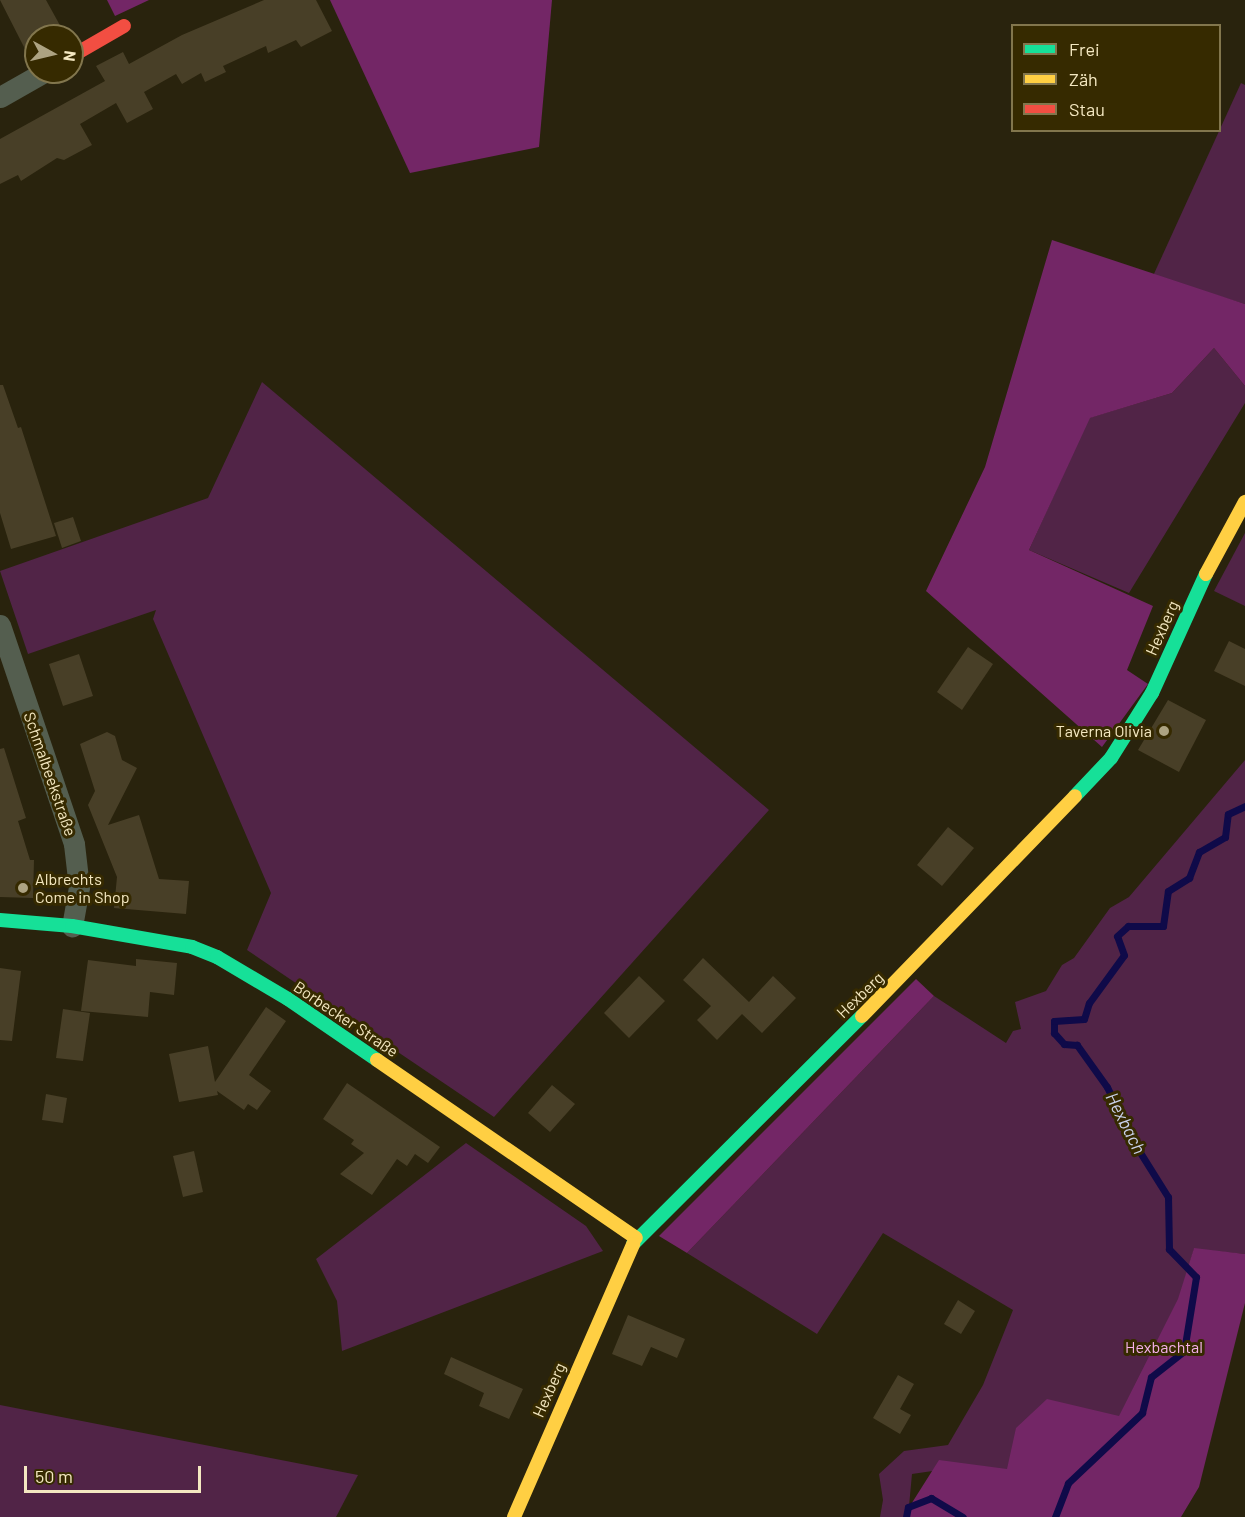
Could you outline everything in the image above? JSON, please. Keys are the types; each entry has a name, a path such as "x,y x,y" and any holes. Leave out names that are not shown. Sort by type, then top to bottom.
{"street":[{"path":"84,49 124,26"},
{"path":"0,97 24,83"},
{"name":"Hexberg","path":"514,1517 535,1461 636,1238 922,957 1111,758 1152,693 1197,591 1245,502"},
{"name":"Schmalbeekstraße","path":"0,625 74,844 80,887 72,926"},
{"name":"Borbecker Straße","path":"0,920 72,926 192,948 217,957 288,999 636,1238"}],"green space":[{"path":"107,0 149,0 115,16"},
{"path":"330,0 552,0 539,147 410,173"},
{"path":"1241,83 1245,85 1245,304 1153,276 1219,132 1221,132 1221,127"},
{"path":"1052,240 1245,304 1245,386 1214,348 1172,393 1090,418 1029,550 1153,606 1127,670 1148,684 1102,747 926,591 985,467"},
{"path":"1214,348 1245,386 1245,403 1129,593 1029,550 1089,418 1172,393"},
{"path":"262,382 769,810 494,1117 247,950 271,893 153,619 156,610 28,654 0,571 208,498"},
{"path":"1245,533 1245,606 1214,591"},
{"name":"Hexbachtal","path":"1245,760 1245,1254 1194,1249 1145,1410 1014,1473 960,1467 912,1474 908,1517 880,1517 883,1500 879,1474 904,1451 948,1445 983,1385 1013,1310 883,1233 817,1334 687,1253 934,996 1006,1043 1013,1031 1021,1029 1015,1002 1046,991 1062,965 1074,958 1110,908 1129,897"},
{"path":"916,979 934,996 687,1253 659,1236"},
{"path":"466,1143 586,1226 603,1251 342,1351 337,1301 316,1259"},
{"name":"Hexbachtal","path":"1194,1248 1245,1254 1245,1303 1199,1487 1181,1517 903,1517 939,1460 1007,1469 1016,1428 1047,1399 1119,1416 1178,1299"},
{"path":"0,1405 358,1475 336,1517 0,1517"}],"building":[{"path":"0,0 46,0 59,24 24,24 24,47"},
{"path":"264,0 316,0 332,31 301,47 296,40 268,53 266,46 223,66 226,72 205,82 201,73 182,84 176,74 144,92 153,109 127,123 116,103 80,124 92,145 64,160 57,158 21,181 18,175 0,184 0,139 105,81 96,66 123,52 129,64 182,35"},
{"path":"0,385 3,385 18,428 21,427 56,536 11,549 0,513"},
{"path":"73,517 81,541 62,548 54,523"},
{"path":"1229,641 1245,649 1245,686 1214,671"},
{"path":"968,647 993,664 962,710 937,692"},
{"path":"79,654 93,696 63,706 49,664"},
{"path":"1168,700 1206,720 1179,772 1138,750"},
{"path":"107,732 115,736 122,760 137,768 108,825 139,815 159,879 189,881 186,914 114,908 117,877 88,805 95,791 80,744"},
{"path":"4,748 26,818 18,821 30,860 34,860 33,898 0,897 0,749"},
{"path":"948,827 974,848 942,886 917,865"},
{"path":"703,958 749,1002 773,976 796,998 762,1033 742,1014 717,1040 697,1020 711,1006 683,980"},
{"path":"136,959 177,963 174,995 150,992 148,1017 81,1011 88,960 136,966"},
{"path":"0,968 21,971 12,1041 0,1040"},
{"path":"639,976 665,1001 629,1038 604,1013"},
{"path":"266,1007 286,1021 249,1075 271,1091 257,1110 248,1104 244,1110 217,1091 218,1095 179,1102 169,1054 208,1046 215,1082"},
{"path":"63,1009 90,1013 83,1061 56,1058"},
{"path":"347,1083 440,1147 428,1163 415,1154 407,1166 397,1159 372,1195 340,1174 364,1153 351,1144 354,1140 323,1119"},
{"path":"552,1085 575,1104 550,1132 528,1113"},
{"path":"46,1094 67,1098 63,1123 42,1120"},
{"path":"194,1151 203,1192 183,1197 173,1156"},
{"path":"958,1300 975,1311 961,1334 944,1324"},
{"path":"628,1315 685,1339 677,1358 651,1347 642,1366 612,1354"},
{"path":"451,1357 523,1389 509,1419 479,1406 484,1393 444,1374"},
{"path":"898,1375 914,1384 900,1409 911,1415 900,1434 873,1418"}],"waterway":[{"name":"Hexbach","path":"1055,1517 1068,1483 1142,1413 1151,1377 1184,1351 1196,1277 1169,1249 1168,1197 1136,1146 1107,1087 1077,1045 1064,1044 1054,1033 1054,1021 1084,1019 1089,1003 1124,955 1117,936 1128,926 1163,926 1168,891 1189,878 1199,852 1225,837 1228,814 1245,806"},
{"name":"Hexbach","path":"906,1517 908,1507 931,1498 963,1517"}],"traffic: fast":[{"path":"1075,796 1111,758 1152,693 1206,574"},
{"path":"0,920 72,926 192,947 217,957 288,999 377,1060"},
{"path":"633,1244 862,1016"}],"traffic: slow":[{"path":"1206,574 1245,502"},
{"path":"862,1016 1075,796"},
{"path":"377,1060 636,1238"},
{"path":"514,1517 633,1244"}],"traffic: jam":[{"path":"84,49 124,26"}],"place":[{"name":"Taverna Olivia","path":"1164,731"},
{"name":"Albrechts Come in Shop","path":"23,888"}]}
